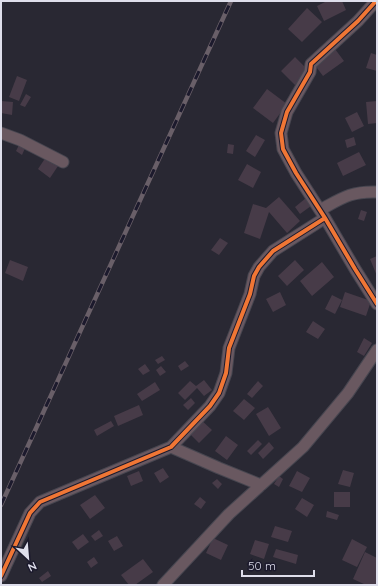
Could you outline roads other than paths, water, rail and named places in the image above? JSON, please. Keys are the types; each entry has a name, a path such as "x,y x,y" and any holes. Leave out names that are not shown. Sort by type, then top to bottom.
{"street":[{"path":"376,1 358,21 311,64 310,72 286,112 281,133 284,149 296,173 323,214 355,270 377,304"},
{"path":"1,133 20,140 63,162"},
{"path":"1,576 30,513 40,502 171,447 210,406 219,393 226,373 229,348 250,294 254,276 259,267 273,251 323,214 341,198 353,193 377,192"},
{"path":"167,584 229,514 304,447 348,393 377,350"},
{"path":"171,447 261,485"}],"railway":[{"path":"1,505 231,1"}]}
